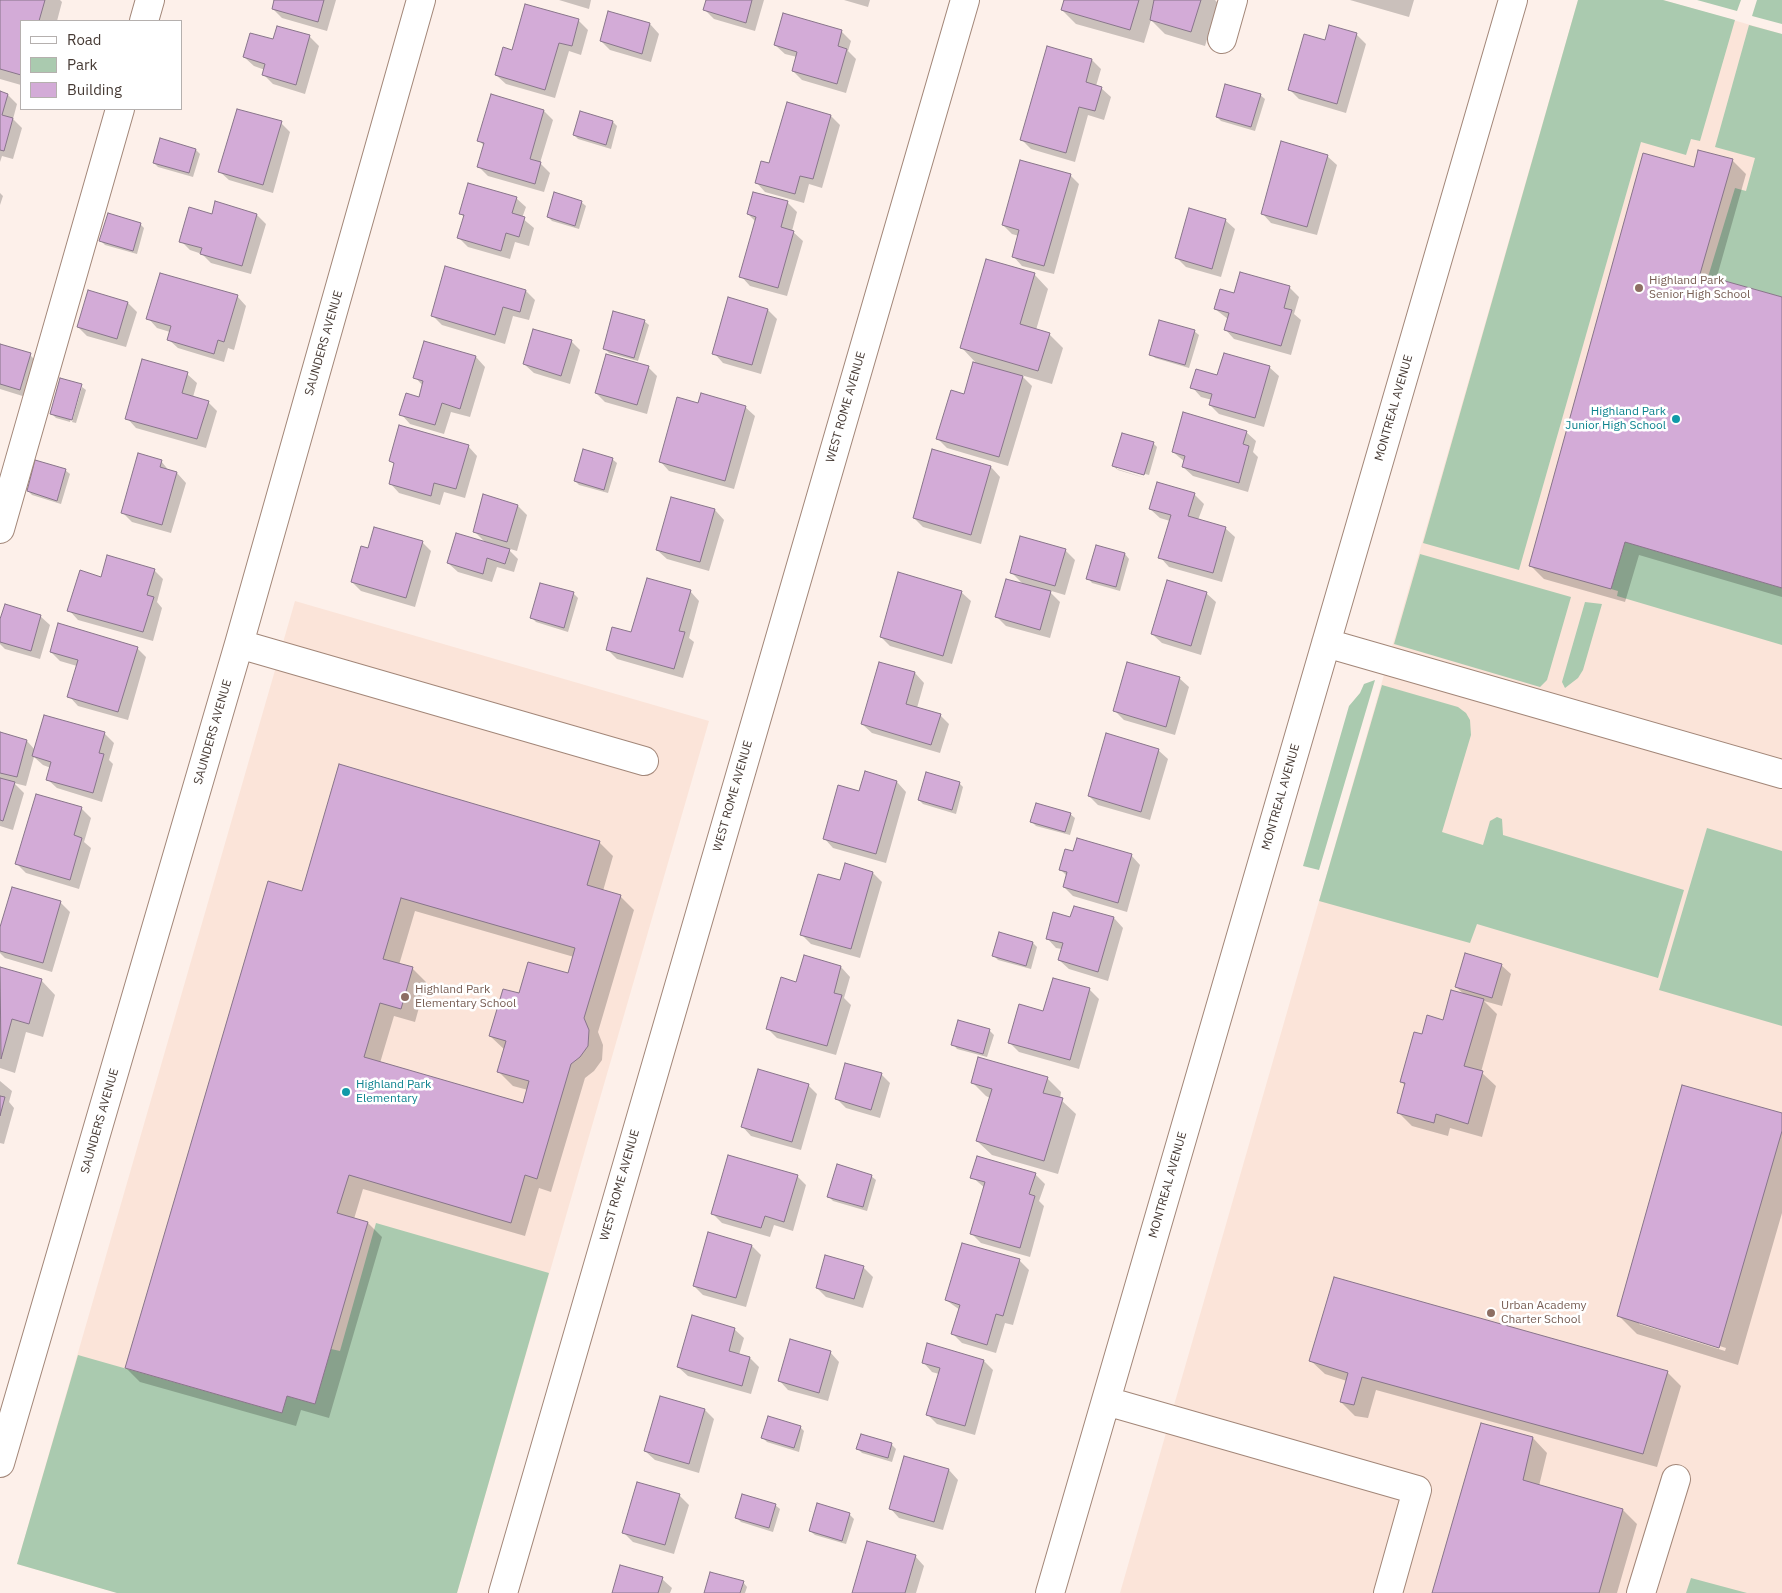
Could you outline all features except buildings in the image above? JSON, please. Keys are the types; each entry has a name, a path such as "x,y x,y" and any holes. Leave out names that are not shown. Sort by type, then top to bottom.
{"street":[{"path":"144,20 150,0"},
{"name":"SAUNDERS AVENUE","path":"0,1463 239,644 421,0"},
{"name":"WEST ROME AVENUE","path":"503,1593 965,0"},
{"path":"1222,39 1233,0"},
{"name":"MONTREAL AVENUE","path":"1050,1593 1513,0"},
{"path":"0,529 120,110"},
{"path":"1326,643 1782,774"},
{"path":"239,644 644,761"},
{"path":"1106,1400 1417,1490 1388,1593"},
{"path":"1641,1593 1676,1479"}],"shaded area":[{"path":"1578,0 1663,0 1782,34 1782,1593 1120,1593"},
{"name":"Highland Park Elementary School","path":"295,601 709,721 457,1593 117,1593 17,1564"}],"green space":[{"path":"1578,0 1663,0 1735,20 1700,141 1691,139 1686,155 1641,142 1519,570 1423,543"},
{"path":"1697,0 1741,0 1737,11"},
{"path":"1757,0 1782,0 1782,24 1752,16"},
{"path":"1749,25 1782,34 1782,297 1708,277 1735,188 1746,191 1755,158 1715,147"},
{"path":"1625,542 1782,588 1782,645 1617,596 1618,591 1611,589"},
{"path":"1420,554 1571,597 1547,680 1540,687 1394,644"},
{"path":"1585,602 1602,604 1583,670 1578,678 1565,688 1562,682"},
{"path":"1375,680 1319,870 1303,866 1349,706 1360,693 1364,684"},
{"path":"1382,685 1458,707 1466,713 1470,720 1471,735 1442,832 1483,845 1490,821 1497,817 1502,819 1503,835 1684,890 1658,978 1477,924 1470,943 1319,901"},
{"path":"1707,828 1782,851 1782,1026 1659,990"},
{"path":"376,1223 549,1273 457,1593 117,1593 17,1564 78,1355 282,1413 287,1396 315,1404 331,1349 340,1351"},
{"path":"1691,1578 1747,1593 1686,1593"}],"place":[{"name":"Highland Park Senior High School","path":"1639,288"},
{"name":"Highland Park Junior High School","path":"1676,419"},
{"name":"Highland Park Elementary School","path":"405,997"},
{"name":"Highland Park Elementary","path":"346,1092"},
{"name":"Urban Academy Charter School","path":"1491,1313"}]}
